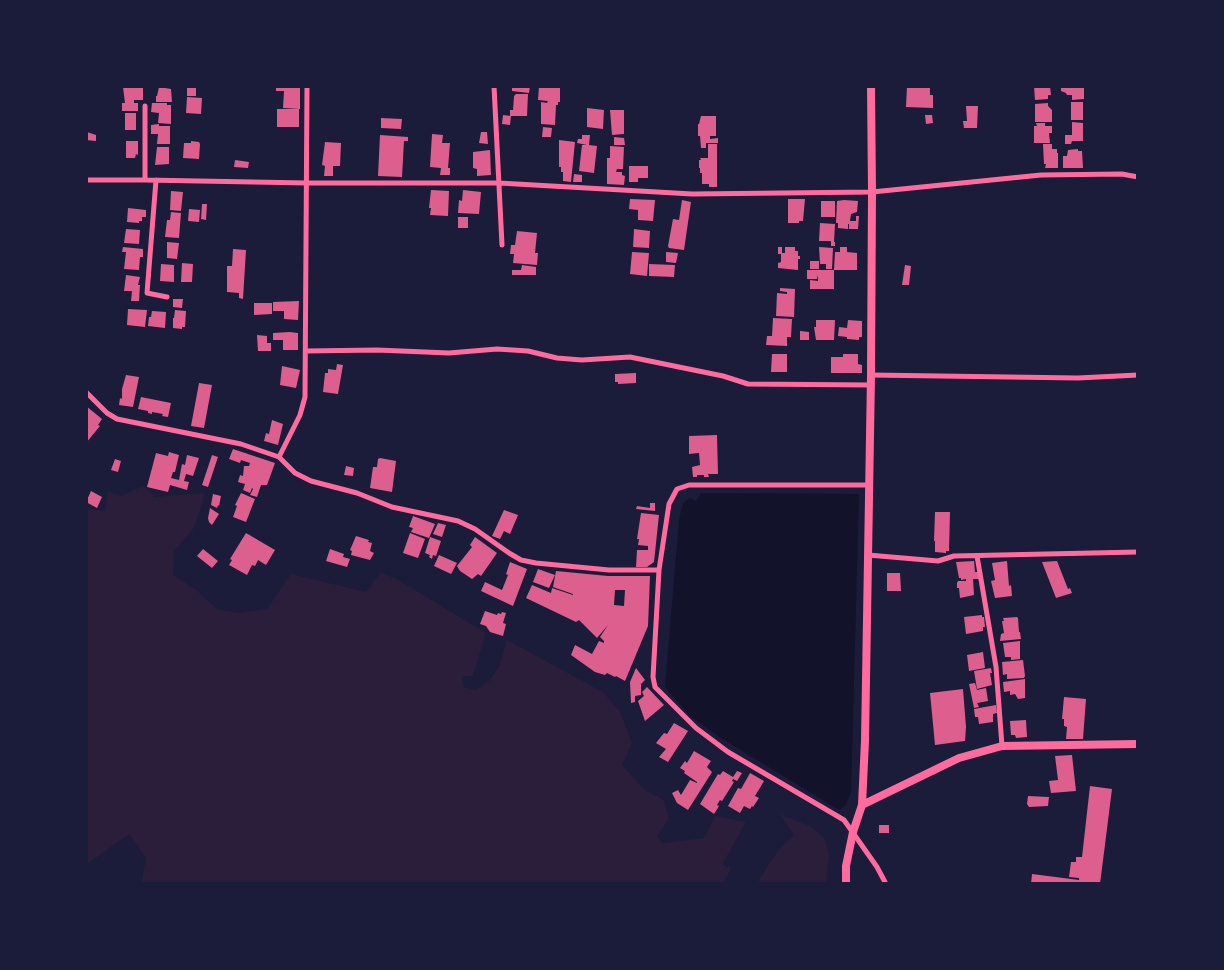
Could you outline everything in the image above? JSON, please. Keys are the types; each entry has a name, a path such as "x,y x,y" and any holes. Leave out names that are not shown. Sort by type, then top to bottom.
{"main road":[{"path":"846,884 846,866 853,832 862,805 865,741 871,375 872,192 870,86"},
{"path":"862,805 959,758 1002,746 1138,744"}],"street":[{"path":"279,457 300,416 305,397 307,86"},
{"path":"494,86 502,245"},
{"path":"145,106 145,180"},
{"path":"86,180 500,183 692,194 872,192 1041,175 1122,174 1138,176"},
{"path":"156,180 147,293 167,297"},
{"path":"306,351 377,350 449,353 497,349 528,350 557,358 582,360 630,357 723,376 748,384 870,385"},
{"path":"871,375 1078,378 1138,375"},
{"path":"86,392 107,414 117,419 241,444 279,457 295,473 311,481 357,493 392,507 458,521 475,529 509,554 521,560 609,570 659,570"},
{"path":"869,485 688,484 677,489 669,504 659,570 652,677 655,687 696,728 728,752 844,820 877,867 886,884"},
{"path":"868,555 938,561 954,556 1138,552"},
{"path":"978,556 996,667 1002,746"}],"shaded area":[{"path":"143,486 155,497 204,493 203,502 194,528 174,551 173,575 194,588 217,609 239,613 267,609 291,574 366,592 381,572 400,581 486,633 473,676 462,676 463,687 476,690 489,681 499,667 507,640 603,692 620,712 632,743 622,765 645,790 664,800 669,819 657,836 663,843 704,838 715,816 746,822 722,865 731,868 723,884 141,884 146,858 129,834 86,865 86,509 105,511 108,491 121,496"},
{"path":"701,493 859,494 851,792 846,805 839,810 721,738 690,716 665,687 679,520 683,503 690,498 696,501"},
{"path":"780,814 812,827 825,839 829,856 826,884 757,884 782,846 794,835"}],"building":[{"path":"187,86 196,86 196,96 187,96"},
{"path":"276,86 297,86 297,88 300,88 300,109 283,108 284,91 276,91"},
{"path":"509,86 530,86 529,93 512,91 512,88 509,88"},
{"path":"539,86 560,86 560,102 556,105 555,125 541,124 541,102 547,103 548,101 538,100"},
{"path":"907,86 930,86 930,95 933,95 933,108 906,107"},
{"path":"1034,86 1050,86 1051,95 1048,95 1048,99 1035,100"},
{"path":"1061,86 1084,86 1084,99 1072,100 1072,95 1067,95 1061,91"},
{"path":"123,87 143,87 143,100 134,100 134,103 138,103 138,111 122,111 122,103 125,103"},
{"path":"159,87 171,89 172,102 156,102"},
{"path":"516,94 528,94 527,116 510,116 510,110 513,110 514,96"},
{"path":"187,97 202,98 201,114 186,113"},
{"path":"1071,102 1083,102 1083,120 1071,120"},
{"path":"152,103 167,103 167,105 171,105 171,124 158,123 159,113 151,112"},
{"path":"1048,103 1052,110 1052,122 1035,122 1035,104"},
{"path":"966,106 978,106 977,128 964,128 963,121 967,121"},
{"path":"587,108 604,110 603,129 587,127"},
{"path":"277,109 299,109 299,127 277,127"},
{"path":"610,110 624,110 624,134 612,135"},
{"path":"125,113 136,113 136,130 125,130"},
{"path":"503,115 511,116 510,125 502,124"},
{"path":"925,115 932,115 933,123 926,124"},
{"path":"701,116 716,116 716,136 710,136 710,139 718,138 718,143 706,143 706,148 701,148 700,136 698,136 698,124"},
{"path":"381,118 402,119 401,129 381,128"},
{"path":"1072,122 1083,123 1083,141 1072,141 1071,144 1065,144 1065,135 1072,135"},
{"path":"1036,123 1045,123 1045,126 1052,126 1052,133 1049,133 1050,143 1034,143 1034,126 1037,126"},
{"path":"159,124 159,126 170,126 170,144 157,144 158,134 151,134 151,125"},
{"path":"543,127 552,128 551,137 542,137"},
{"path":"87,132 96,135 96,141 86,140"},
{"path":"481,132 487,132 488,144 479,143"},
{"path":"432,134 443,135 442,143 450,143 448,168 450,168 450,175 440,175 441,168 430,167"},
{"path":"380,135 408,137 408,141 404,141 402,177 378,176"},
{"path":"582,135 590,135 589,145 597,146 594,173 579,171 582,145 587,145 577,143 578,139 582,139"},
{"path":"614,137 624,138 625,145 614,145"},
{"path":"559,140 575,142 571,182 563,181 563,172 561,172 561,167 559,167"},
{"path":"126,141 138,141 138,155 136,154 135,158 126,158"},
{"path":"191,141 199,142 200,144 199,159 183,158 184,143 191,143"},
{"path":"325,142 341,143 340,166 333,166 333,176 324,176 325,166 322,165"},
{"path":"708,144 717,144 717,187 709,187 709,184 702,184 699,160 701,160 700,158 708,158"},
{"path":"1043,144 1052,144 1052,149 1057,149 1058,168 1045,168"},
{"path":"610,146 624,147 623,169 617,169 616,172 622,172 622,175 625,176 624,185 607,184 607,158 610,158"},
{"path":"157,147 169,147 169,164 155,165"},
{"path":"1078,149 1078,151 1082,151 1083,168 1063,168 1063,156 1067,156 1068,150"},
{"path":"490,150 491,175 477,176 477,169 473,168 473,152"},
{"path":"235,160 249,162 248,168 234,167"},
{"path":"629,166 648,166 648,178 638,178 638,182 629,182"},
{"path":"574,174 582,175 582,182 573,182"},
{"path":"431,190 449,191 448,216 430,215"},
{"path":"463,190 481,192 479,214 458,213 459,200 462,201"},
{"path":"171,191 183,192 181,211 170,210"},
{"path":"630,199 655,200 653,221 638,220 638,210 629,209"},
{"path":"788,199 805,199 803,221 788,223"},
{"path":"682,200 691,202 684,250 669,248 668,246 673,219 679,220"},
{"path":"821,201 835,201 835,217 821,217"},
{"path":"837,201 858,201 857,212 851,214 850,221 856,221 856,216 859,216 858,229 849,229 849,224 848,229 838,228 838,223 836,223"},
{"path":"202,204 207,204 206,220 201,219"},
{"path":"128,208 146,210 146,217 142,217 142,221 139,221 139,223 127,222"},
{"path":"189,209 200,210 199,222 188,221"},
{"path":"171,212 181,213 179,238 165,237 167,220 170,220"},
{"path":"458,217 468,217 468,228 458,228"},
{"path":"820,223 835,224 835,246 831,246 831,241 819,241"},
{"path":"126,229 140,230 139,244 124,243"},
{"path":"634,229 650,231 649,248 633,247"},
{"path":"517,231 537,233 535,253 538,253 537,265 513,263 514,254 510,254 511,245 515,245"},
{"path":"167,242 179,243 177,259 167,258"},
{"path":"123,247 143,249 139,270 124,269 126,252 122,252"},
{"path":"778,247 782,247 782,253 785,253 785,247 795,247 795,251 798,251 798,256 800,256 800,259 798,259 798,270 778,268 778,263 781,262 781,254 778,254"},
{"path":"819,247 833,248 832,269 826,269 826,264 820,264"},
{"path":"840,247 847,247 847,252 857,253 857,270 834,270 835,252 840,252"},
{"path":"233,249 246,250 243,299 239,298 239,293 227,292 227,266 232,266"},
{"path":"632,252 649,253 647,276 630,274"},
{"path":"666,252 678,253 676,263 666,262"},
{"path":"810,261 819,261 819,269 810,269"},
{"path":"182,263 193,264 192,282 181,282"},
{"path":"161,264 174,265 174,282 160,281"},
{"path":"649,264 675,265 674,277 649,276"},
{"path":"522,265 536,267 536,275 512,275 512,270 521,270"},
{"path":"905,265 911,266 909,285 902,285"},
{"path":"807,270 834,270 834,289 810,289 810,280 818,281 818,275 817,279 807,279"},
{"path":"126,275 140,277 138,285 140,285 139,301 131,301 132,291 124,291"},
{"path":"780,288 795,289 794,317 776,316 777,293 787,294 787,292 780,291"},
{"path":"173,299 183,299 182,308 173,307"},
{"path":"299,301 298,320 284,319 284,311 273,311 273,302"},
{"path":"254,303 272,303 272,314 254,315"},
{"path":"128,309 147,310 145,327 127,325"},
{"path":"175,310 186,311 185,327 182,327 182,329 173,328"},
{"path":"152,311 166,312 165,328 148,326"},
{"path":"773,318 792,319 791,337 787,337 787,346 766,345 767,336 772,336"},
{"path":"816,320 835,320 834,340 816,340 814,327 816,327"},
{"path":"848,320 862,321 862,337 859,337 859,340 838,336 839,327 847,328"},
{"path":"800,331 809,332 809,340 800,340"},
{"path":"273,333 298,333 298,350 283,350 283,340 273,340"},
{"path":"257,335 267,336 267,343 271,343 271,351 258,351"},
{"path":"772,354 787,354 787,372 771,372"},
{"path":"843,354 858,354 858,364 862,365 862,373 831,373 831,357 843,357"},
{"path":"337,364 343,365 338,394 323,392 325,373 328,373 328,369 336,370"},
{"path":"282,366 300,370 296,388 280,385"},
{"path":"636,373 636,383 618,384 618,382 615,382 615,374"},
{"path":"126,375 139,377 133,407 119,405 120,398 122,399 122,389"},
{"path":"199,383 212,385 204,428 191,426"},
{"path":"141,397 171,403 168,417 162,416 163,414 152,412 152,414 138,409"},
{"path":"86,406 102,419 98,425 100,426 86,443"},
{"path":"272,420 283,424 278,445 264,441 266,433 269,434"},
{"path":"717,435 718,474 708,474 709,477 697,475 697,477 693,477 692,467 700,465 699,453 689,454 689,436"},
{"path":"233,449 275,463 267,485 261,485 257,497 250,495 252,488 250,493 243,490 245,484 238,482 240,475 243,476 244,466 249,466 250,463 241,460 240,463 229,459"},
{"path":"169,452 179,455 175,472 173,472 171,478 179,480 182,464 185,465 187,455 199,458 193,476 186,474 184,481 189,482 187,490 170,485 168,492 147,487 156,453 168,456"},
{"path":"212,455 218,457 208,487 202,485"},
{"path":"115,459 121,461 118,472 111,470"},
{"path":"378,459 396,461 392,492 370,488 373,467 377,467"},
{"path":"346,466 354,468 353,476 344,475"},
{"path":"91,491 102,497 97,508 86,502"},
{"path":"241,493 255,499 246,522 233,517 237,506 235,505"},
{"path":"213,494 221,496 217,508 211,505"},
{"path":"650,503 655,503 655,511 636,509 637,506 650,508"},
{"path":"210,508 219,514 212,525 208,518"},
{"path":"504,510 518,515 510,534 504,531 500,539 492,536"},
{"path":"935,512 950,512 949,551 946,551 946,553 935,552"},
{"path":"641,513 659,515 654,562 647,567 636,567 637,550 648,550 648,546 638,545 639,539 637,539"},
{"path":"413,516 435,524 429,538 411,532 413,528 409,527"},
{"path":"438,523 446,525 442,537 433,534"},
{"path":"246,533 275,550 266,565 258,560 255,566 252,565 247,575 229,565 232,560 230,559"},
{"path":"410,533 425,539 418,558 403,553"},
{"path":"356,536 369,540 368,542 372,543 370,551 374,553 370,560 351,555 352,551 350,550"},
{"path":"430,537 441,541 436,556 433,555 432,559 429,557 430,555 425,553"},
{"path":"475,537 497,553 481,576 478,574 472,579 460,571 457,566 472,547 470,545"},
{"path":"203,549 218,561 212,568 197,556"},
{"path":"330,549 344,554 343,557 350,559 347,567 326,561"},
{"path":"439,555 457,563 451,574 434,566"},
{"path":"974,561 975,572 978,572 979,579 973,579 974,595 960,598 957,583 958,581 966,581 966,579 961,580 959,578 956,562"},
{"path":"1007,561 1009,586 1011,585 1012,596 995,598 991,581 995,580 992,563"},
{"path":"1057,561 1068,589 1070,588 1072,593 1056,598 1042,562"},
{"path":"510,562 527,569 513,606 481,591 485,582 502,590 508,575 506,574"},
{"path":"538,569 555,575 549,588 533,582"},
{"path":"556,571 608,576 650,576 648,626 625,681 607,673 605,675 595,672 571,655 575,645 592,654 599,641 604,643 600,637 608,625 597,638 579,620 576,622 526,598 532,585 551,593 552,588 573,595 553,587","holes":["615,590 625,590 624,606 614,605"]},
{"path":"887,573 900,573 901,591 887,591"},
{"path":"485,611 497,615 502,612 506,613 503,623 506,624 503,636 490,632 486,626 480,624"},
{"path":"982,615 985,627 983,627 983,631 966,634 964,617"},
{"path":"1017,617 1021,639 1000,641 1001,634 1004,633 1003,618"},
{"path":"1020,641 1020,659 1011,660 1011,657 1005,657 1003,643"},
{"path":"983,652 985,668 969,671 967,655"},
{"path":"1023,660 1024,678 1007,679 1007,674 1003,675 1002,662"},
{"path":"636,668 645,680 641,684 641,695 635,696 635,702 631,703 630,682"},
{"path":"991,668 992,685 977,689 974,671"},
{"path":"1025,679 1025,698 1018,699 1015,694 1010,695 1010,691 1004,692 1003,682"},
{"path":"975,683 977,690 986,688 988,701 977,703 979,707 974,708 969,684"},
{"path":"647,687 664,705 645,721 638,701 644,696 642,692"},
{"path":"963,689 966,727 965,741 935,745 930,693"},
{"path":"1064,697 1086,699 1083,739 1066,739 1067,727 1064,726 1064,719 1062,719"},
{"path":"996,705 997,713 993,714 993,722 979,724 978,717 975,717 974,709"},
{"path":"1026,720 1027,737 1016,738 1015,735 1011,735 1010,721"},
{"path":"674,723 688,731 668,762 659,757 666,749 656,743 664,733 667,734"},
{"path":"694,751 711,761 707,767 712,772 688,810 677,803 672,793 678,790 681,795 690,780 697,783 680,768 685,761 687,763"},
{"path":"1072,755 1076,791 1051,793 1049,781 1058,780 1055,756"},
{"path":"723,771 733,777 737,771 742,773 737,781 733,779 732,781 734,782 722,801 720,800 714,814 700,804 718,774 720,775"},
{"path":"750,773 764,781 755,796 759,798 753,807 750,809 744,806 740,813 728,806 738,788 741,789"},
{"path":"1090,786 1112,789 1100,884 1031,884 1032,874 1079,880 1079,878 1069,877 1071,862 1076,862 1076,857 1082,857"},
{"path":"1028,796 1049,797 1048,806 1029,807 1027,804"},
{"path":"879,825 889,825 889,833 879,833"}]}
